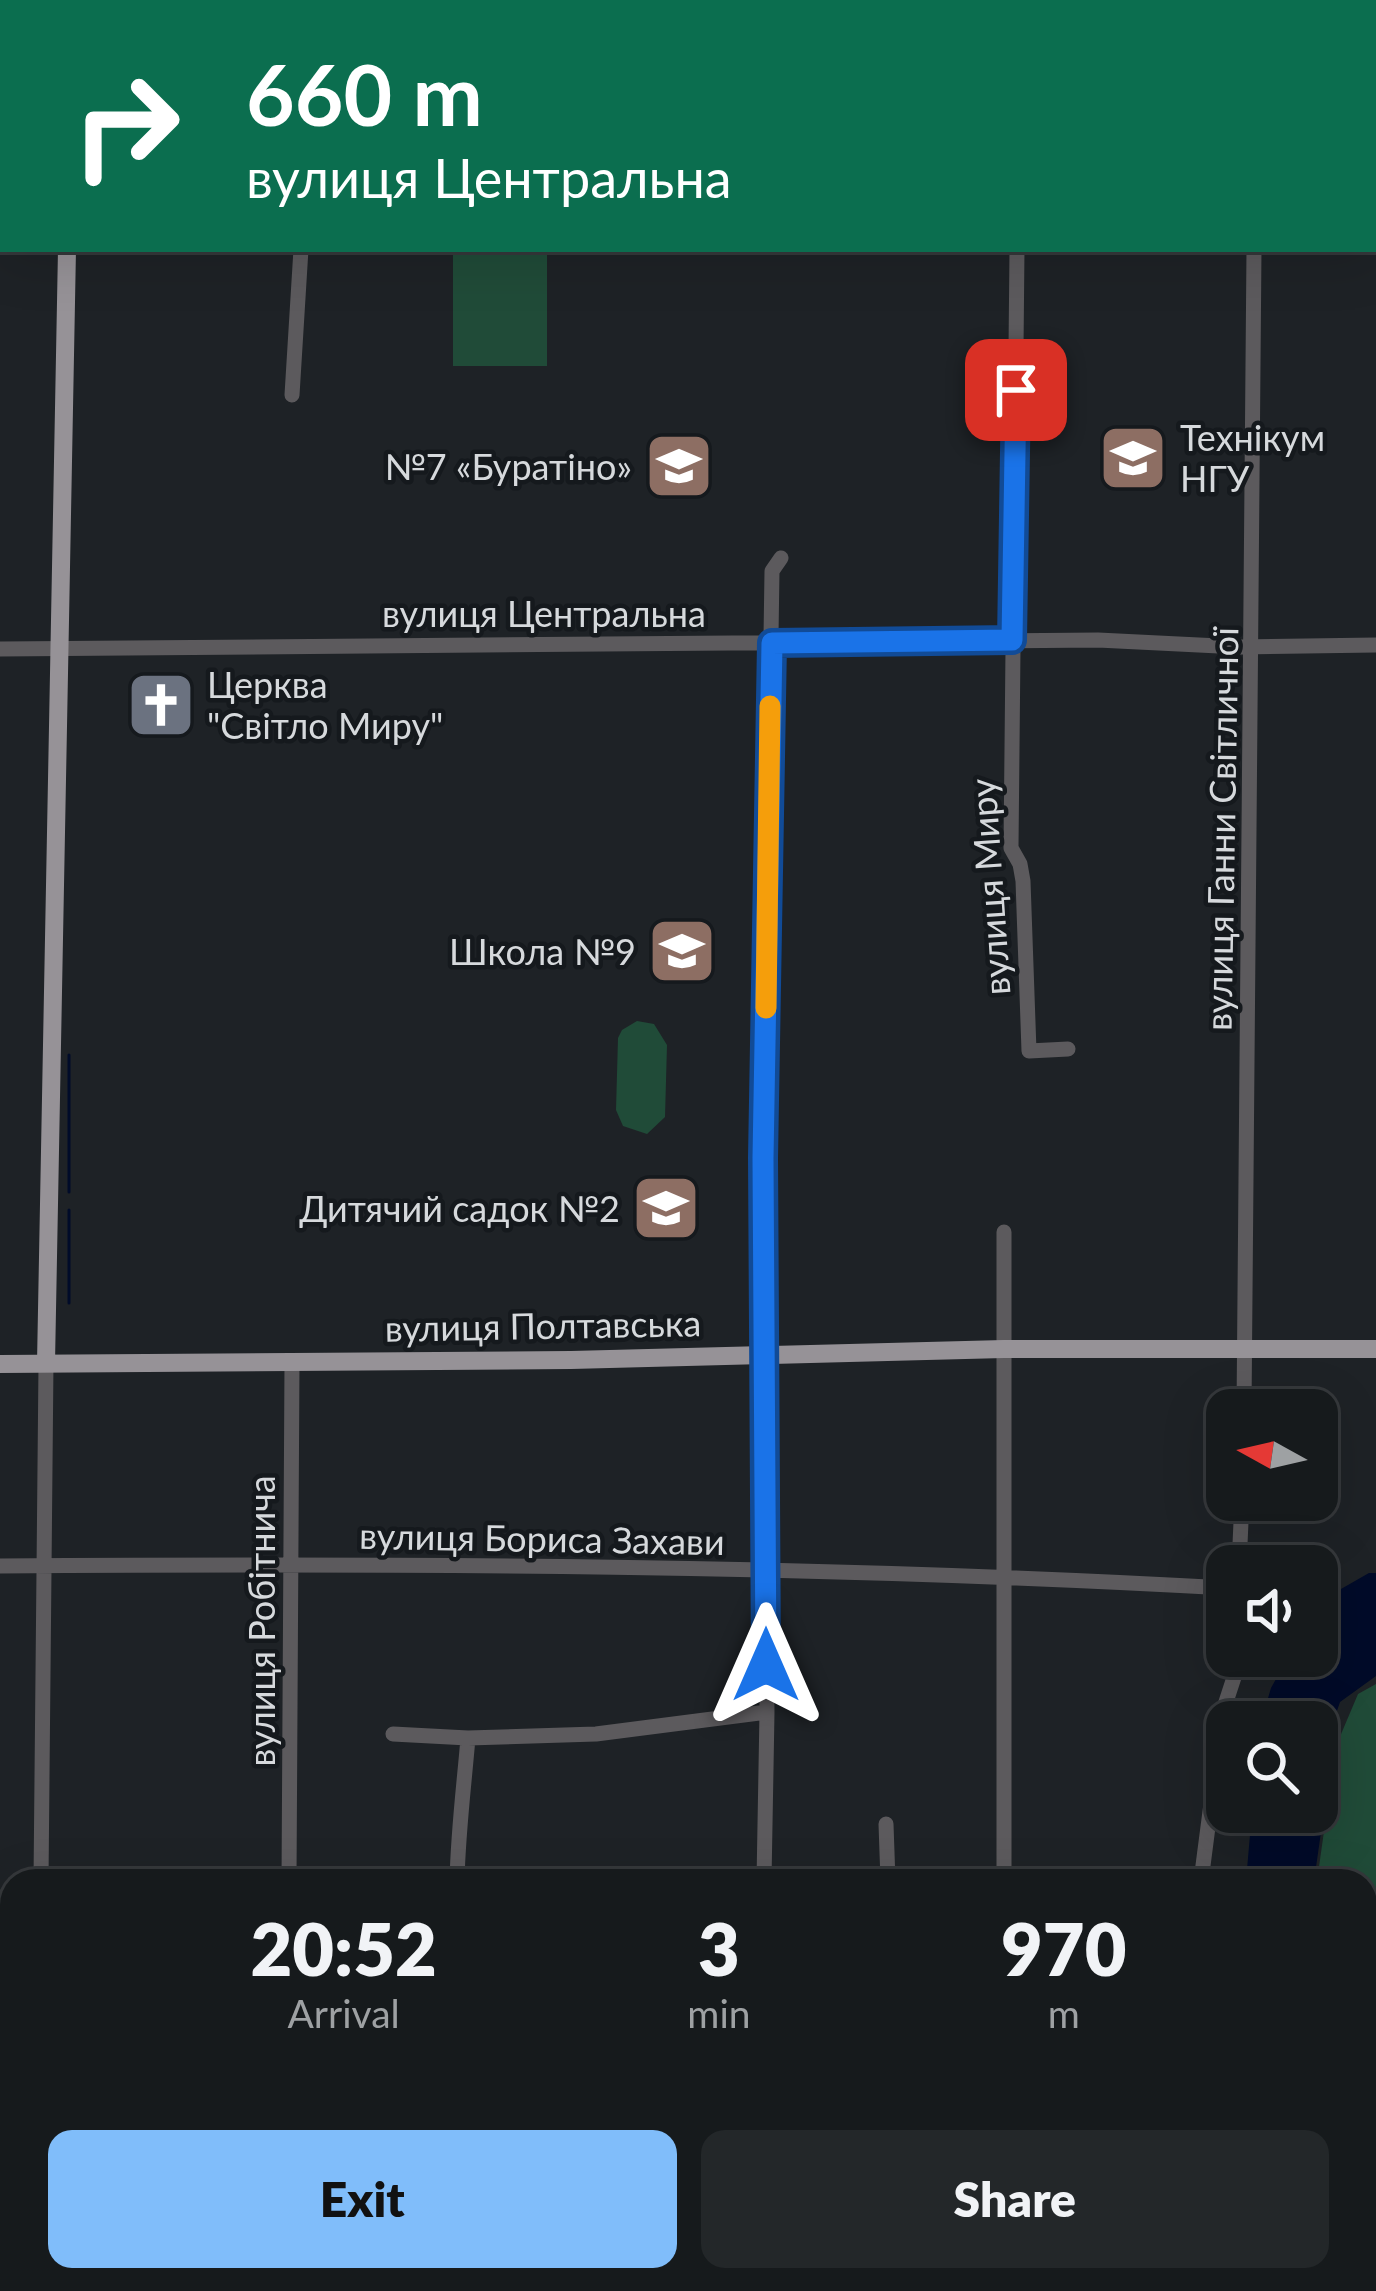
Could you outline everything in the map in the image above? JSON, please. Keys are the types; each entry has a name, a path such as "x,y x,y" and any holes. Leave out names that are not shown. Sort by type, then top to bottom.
{"main road":[{"path":"46,1364 67,252"},
{"name":"вулиця Полтавська","path":"0,1364 571,1360 1004,1349 1376,1349"}],"street":[{"path":"292,395 301,252"},
{"name":"вулиця Миру","path":"1017,252 1011,848 1023,881 1029,1051 1068,1049"},
{"name":"вулиця Ганни Світличної","path":"1244,1389 1254,252"},
{"path":"764,1869 763,1158 772,571 781,558"},
{"name":"вулиця Центральна","path":"0,649 1012,640 1253,647 1376,645"},
{"path":"1004,1232 1004,1869"},
{"name":"вулиця Робітнича","path":"289,1869 292,1362"},
{"path":"41,1869 46,1364"},
{"name":"вулиця Бориса Захави","path":"0,1566 292,1564 1005,1576 1206,1587"},
{"path":"1203,1869 1223,1711 1234,1677"},
{"path":"393,1735 596,1734 767,1712"},
{"path":"457,1869 468,1738"},
{"path":"886,1824 888,1869"}],"green space":[{"path":"453,252 547,252 547,366 453,366"},
{"path":"637,1021 654,1024 667,1045 665,1117 647,1134 623,1126 616,1110 618,1038"},
{"path":"1376,1684 1376,1869 1319,1869 1324,1833 1338,1833 1338,1741 1358,1694"}],"water":[{"path":"1376,1573 1376,1676 1338,1708 1338,1701 1267,1701 1277,1677 1338,1677 1338,1592"},
{"path":"1250,1833 1321,1833 1316,1869 1247,1869"}],"waterway":[{"path":"69,1055 69,1192"},
{"path":"69,1210 69,1303"}],"slow traffic":[{"path":"766,1008 770,706"}],"place":[{"name":"Технікум НГУ","path":"1133,458"},
{"name":"№7 «Буратіно»","path":"679,466"},
{"name":"Церква \"Світло Миру\"","path":"161,705"},
{"name":"Школа №9","path":"682,951"},
{"name":"Дитячий садок №2","path":"666,1208"}],"route":[{"path":"766,1665 763,1158 772,643 1012,640 1016,390"}]}
